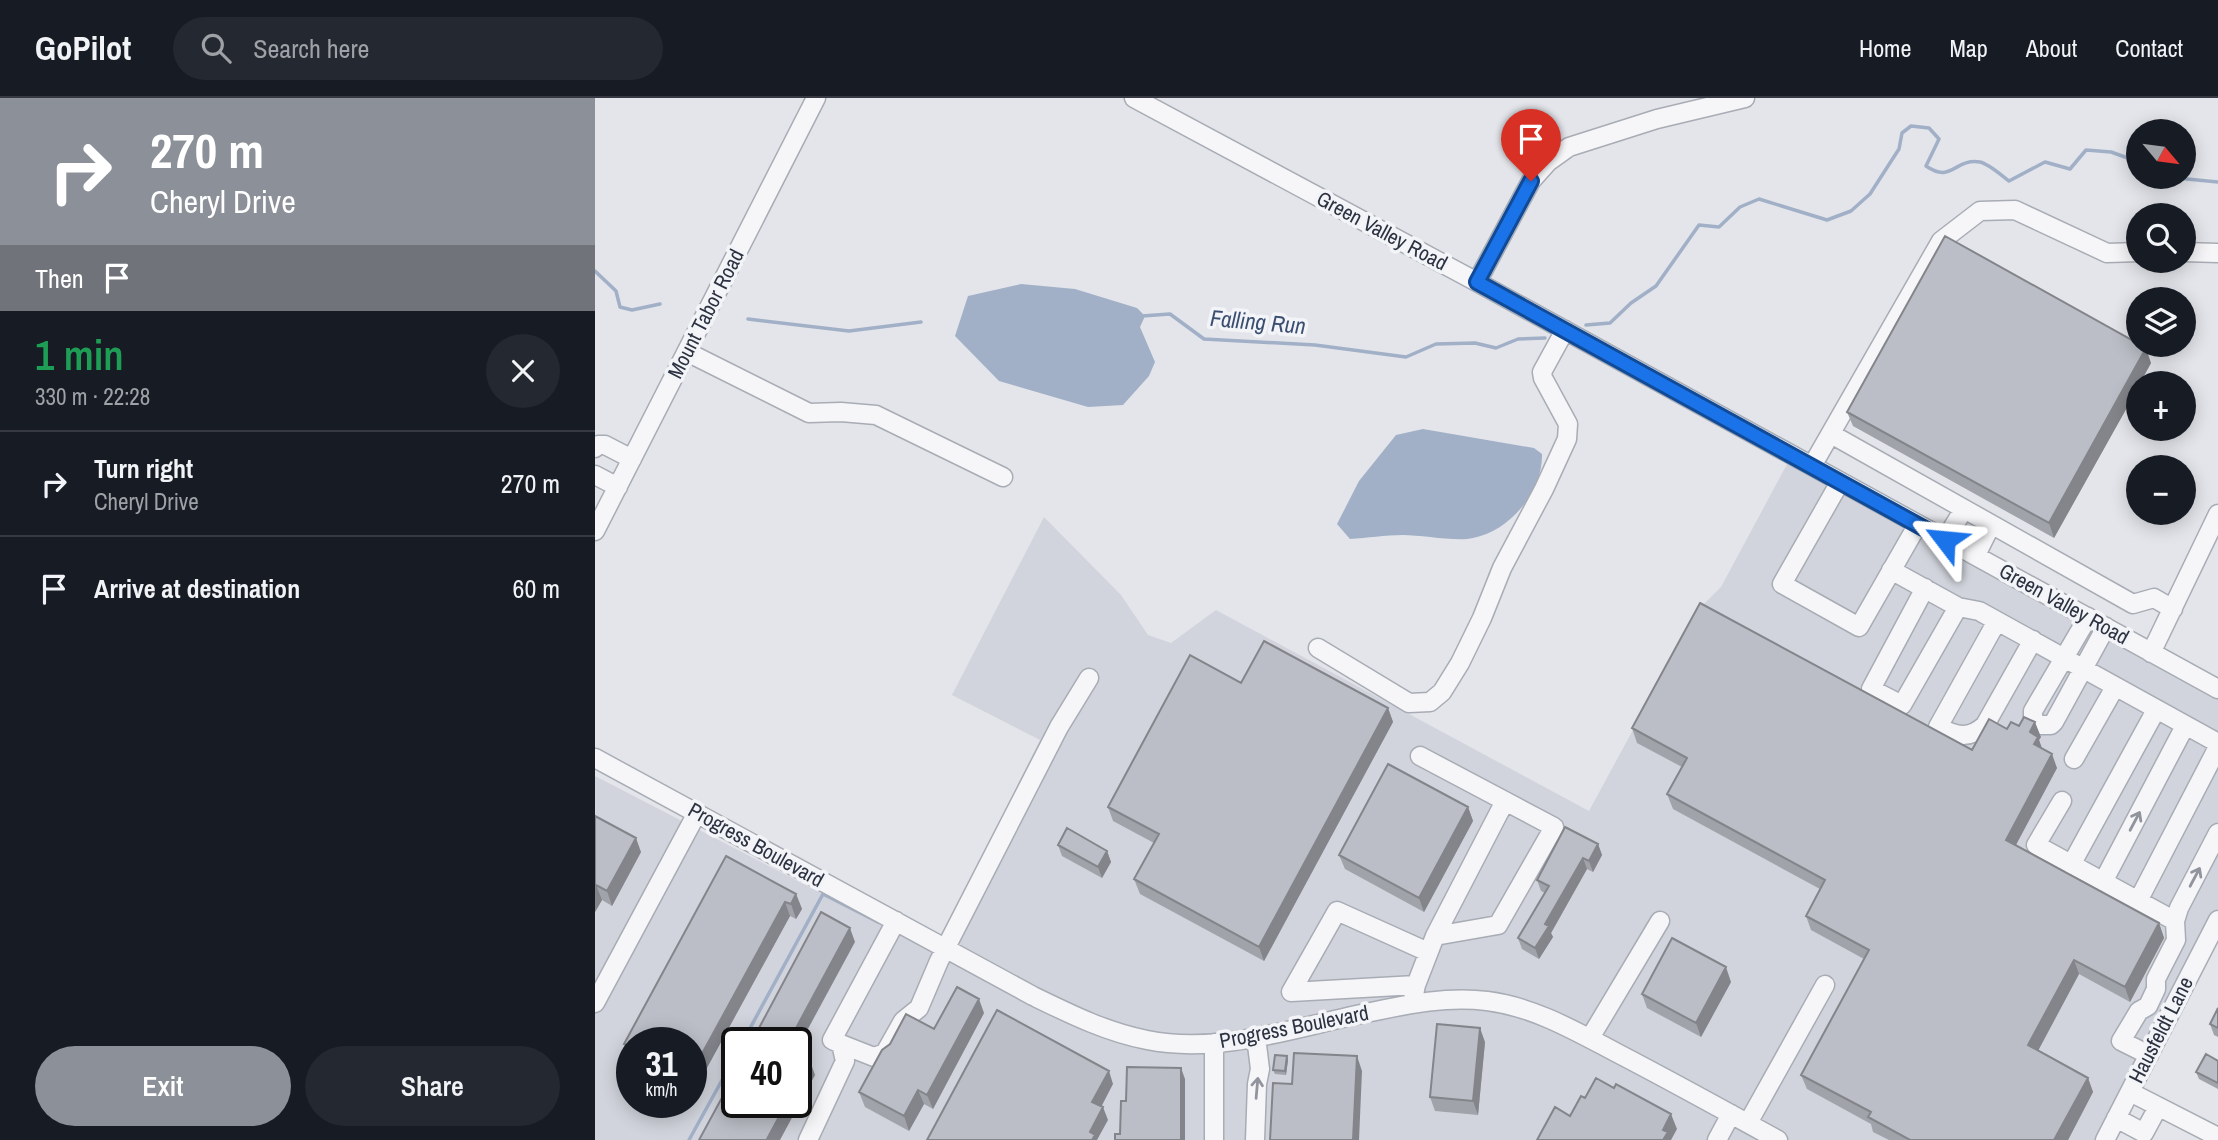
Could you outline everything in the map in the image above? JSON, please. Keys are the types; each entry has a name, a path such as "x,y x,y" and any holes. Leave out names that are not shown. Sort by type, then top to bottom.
{"street":[{"name":"Mount Tabor Road","path":"595,531 816,98"},
{"name":"Green Valley Road","path":"1134,98 1477,282 2218,689"},
{"path":"1477,282 1531,181 1548,162 1569,147 1657,119 1745,98"},
{"path":"1812,466 1941,241 1980,211 2015,211 2107,253 2126,252"},
{"path":"2196,252 2218,253"},
{"path":"1318,648 1409,703 1430,702 1442,692 1456,671 1482,618 1502,568 1567,439 1568,424 1542,378 1542,372 1565,330"},
{"path":"687,352 809,413 876,415 1003,477"},
{"path":"1831,434 2133,604 2154,598 2173,609"},
{"path":"595,448 605,445 632,459"},
{"path":"595,475 618,487"},
{"path":"1840,482 1782,584 1859,627 1918,524"},
{"path":"1945,540 1964,509"},
{"path":"2151,653 2218,514"},
{"path":"1976,555 1991,525"},
{"path":"1891,570 1958,607 1979,611 2065,657 2218,745 2138,901"},
{"path":"1925,588 1871,689 1902,705 1958,607"},
{"path":"2088,617 2033,711 2033,719 2039,724 2051,725 2055,722 2106,627"},
{"path":"1997,621 1938,727 1958,736 1966,736 1980,730 2033,640"},
{"path":"896,921 832,1040 874,1057 885,1053 903,1021 919,1008 939,961 1059,727 1089,678"},
{"path":"2074,759 2115,687"},
{"path":"2071,864 2156,710"},
{"path":"2103,882 2185,726"},
{"path":"1416,985 1291,992 1337,911 1431,944 1498,925 1554,827 1420,756"},
{"name":"Progress Boulevard","path":"595,758 946,949 1069,1014 1108,1030 1149,1041 1214,1043 1256,1037 1412,1004 1444,1000 1487,1001 1529,1011 1590,1038 1778,1140"},
{"path":"2062,800 2036,845 2175,921"},
{"path":"1412,1004 1431,944 1505,801"},
{"path":"595,1003 697,813"},
{"path":"2149,1055 2121,1041 2139,1011 2148,1006 2156,989 2156,979 2176,940 2175,921 2179,908 2218,833"},
{"name":"Hausfeldt Lane","path":"2105,1140 2218,920"},
{"path":"1590,1038 1660,921"},
{"path":"1748,1123 1825,985"},
{"path":"1255,1140 1257,1084 1261,1069 1256,1037"},
{"path":"1214,1043 1214,1140"},
{"path":"808,1140 845,1060 841,1044"},
{"path":"2130,1092 2218,1138"},
{"path":"2116,1118 2148,1138 2158,1107"},
{"path":"1717,1140 1731,1114"}],"shaded area":[{"path":"1792,455 2218,689 2218,920 2105,1140 595,1140 595,776 933,951 1040,740 952,695 1044,517 1121,595 1148,635 1171,643 1216,610 1589,811 1698,610 1721,587"}],"water":[{"path":"1021,284 1075,289 1137,308 1145,316 1140,327 1155,362 1149,376 1123,405 1088,407 999,381 955,336 968,296"},
{"path":"1423,429 1534,448 1542,454 1541,468 1530,495 1522,507 1500,527 1473,538 1390,535 1350,539 1337,524 1359,481 1396,435"}],"building":[{"path":"1945,236 2126,337 2126,357 2141,357 2133,371 2126,371 2126,384 2049,523 1847,412"},
{"path":"1700,603 1972,750 1989,719 2007,729 2011,722 2019,726 2024,717 2035,722 2030,732 2038,737 2034,744 2052,754 2006,840 2159,923 2125,987 2074,960 2028,1045 2088,1078 2054,1140 1910,1140 1868,1117 1871,1112 1801,1075 1869,950 1806,916 1825,880 1667,794 1687,758 1632,728"},
{"path":"1264,641 1388,708 1259,947 1134,879 1159,834 1108,807 1190,655 1241,683"},
{"path":"1388,764 1468,807 1419,898 1339,855"},
{"path":"595,816 636,838 607,891 596,885 595,888"},
{"path":"1565,827 1598,844 1589,861 1583,858 1545,924 1549,926 1535,948 1518,938 1549,886 1537,880"},
{"path":"1067,828 1107,851 1098,867 1058,845"},
{"path":"726,856 796,894 791,904 785,902 707,1045 707,1027 633,1027"},
{"path":"821,912 850,928 797,1027 760,1027"},
{"path":"1672,938 1726,967 1696,1023 1642,994"},
{"path":"957,987 979,999 927,1095 918,1090 904,1116 859,1092 906,1014 934,1029"},
{"path":"2218,1008 2218,1028 2210,1024"},
{"path":"997,1010 1109,1071 1092,1102 1103,1107 1090,1132 1095,1135 1092,1140 927,1140"},
{"path":"1437,1024 1480,1028 1473,1101 1430,1097"},
{"path":"1294,1053 1357,1056 1353,1140 1270,1140 1273,1083 1292,1084"},
{"path":"2206,1054 2218,1061 2218,1083 2196,1072"},
{"path":"1275,1055 1287,1056 1285,1071 1273,1070"},
{"path":"1127,1067 1181,1068 1181,1140 1115,1140 1115,1134 1120,1134 1121,1101 1126,1101"},
{"path":"1596,1078 1614,1088 1616,1084 1671,1114 1663,1130 1668,1132 1663,1140 1537,1140 1555,1107 1570,1116 1581,1096 1585,1098"},
{"path":"721,1099 721,1118 778,1118 768,1140 699,1140"}],"waterway":[{"name":"Falling Run","path":"1586,325 1610,323 1631,303 1656,286 1699,225 1719,227 1740,207 1759,199 1827,220 1851,211 1870,194 1899,149 1902,133 1911,126 1929,128 1939,139 1926,166 1935,171 1948,172 1964,163 1980,162 2009,181 2045,162 2070,169 2086,150 2111,152 2126,157"},
{"name":"Falling Run","path":"2196,180 2218,182"},
{"name":"Falling Run","path":"595,271 616,291 620,307 632,310 660,304"},
{"name":"Falling Run","path":"1142,316 1170,314 1204,339 1315,345 1406,357 1436,344 1475,343 1496,348 1518,339 1545,338"},
{"name":"Falling Run","path":"748,319 849,331 921,322"},
{"path":"751,1027 823,894 878,922"},
{"path":"689,1140 721,1082"}],"route":[{"path":"1531,181 1477,282 1945,540"}]}
